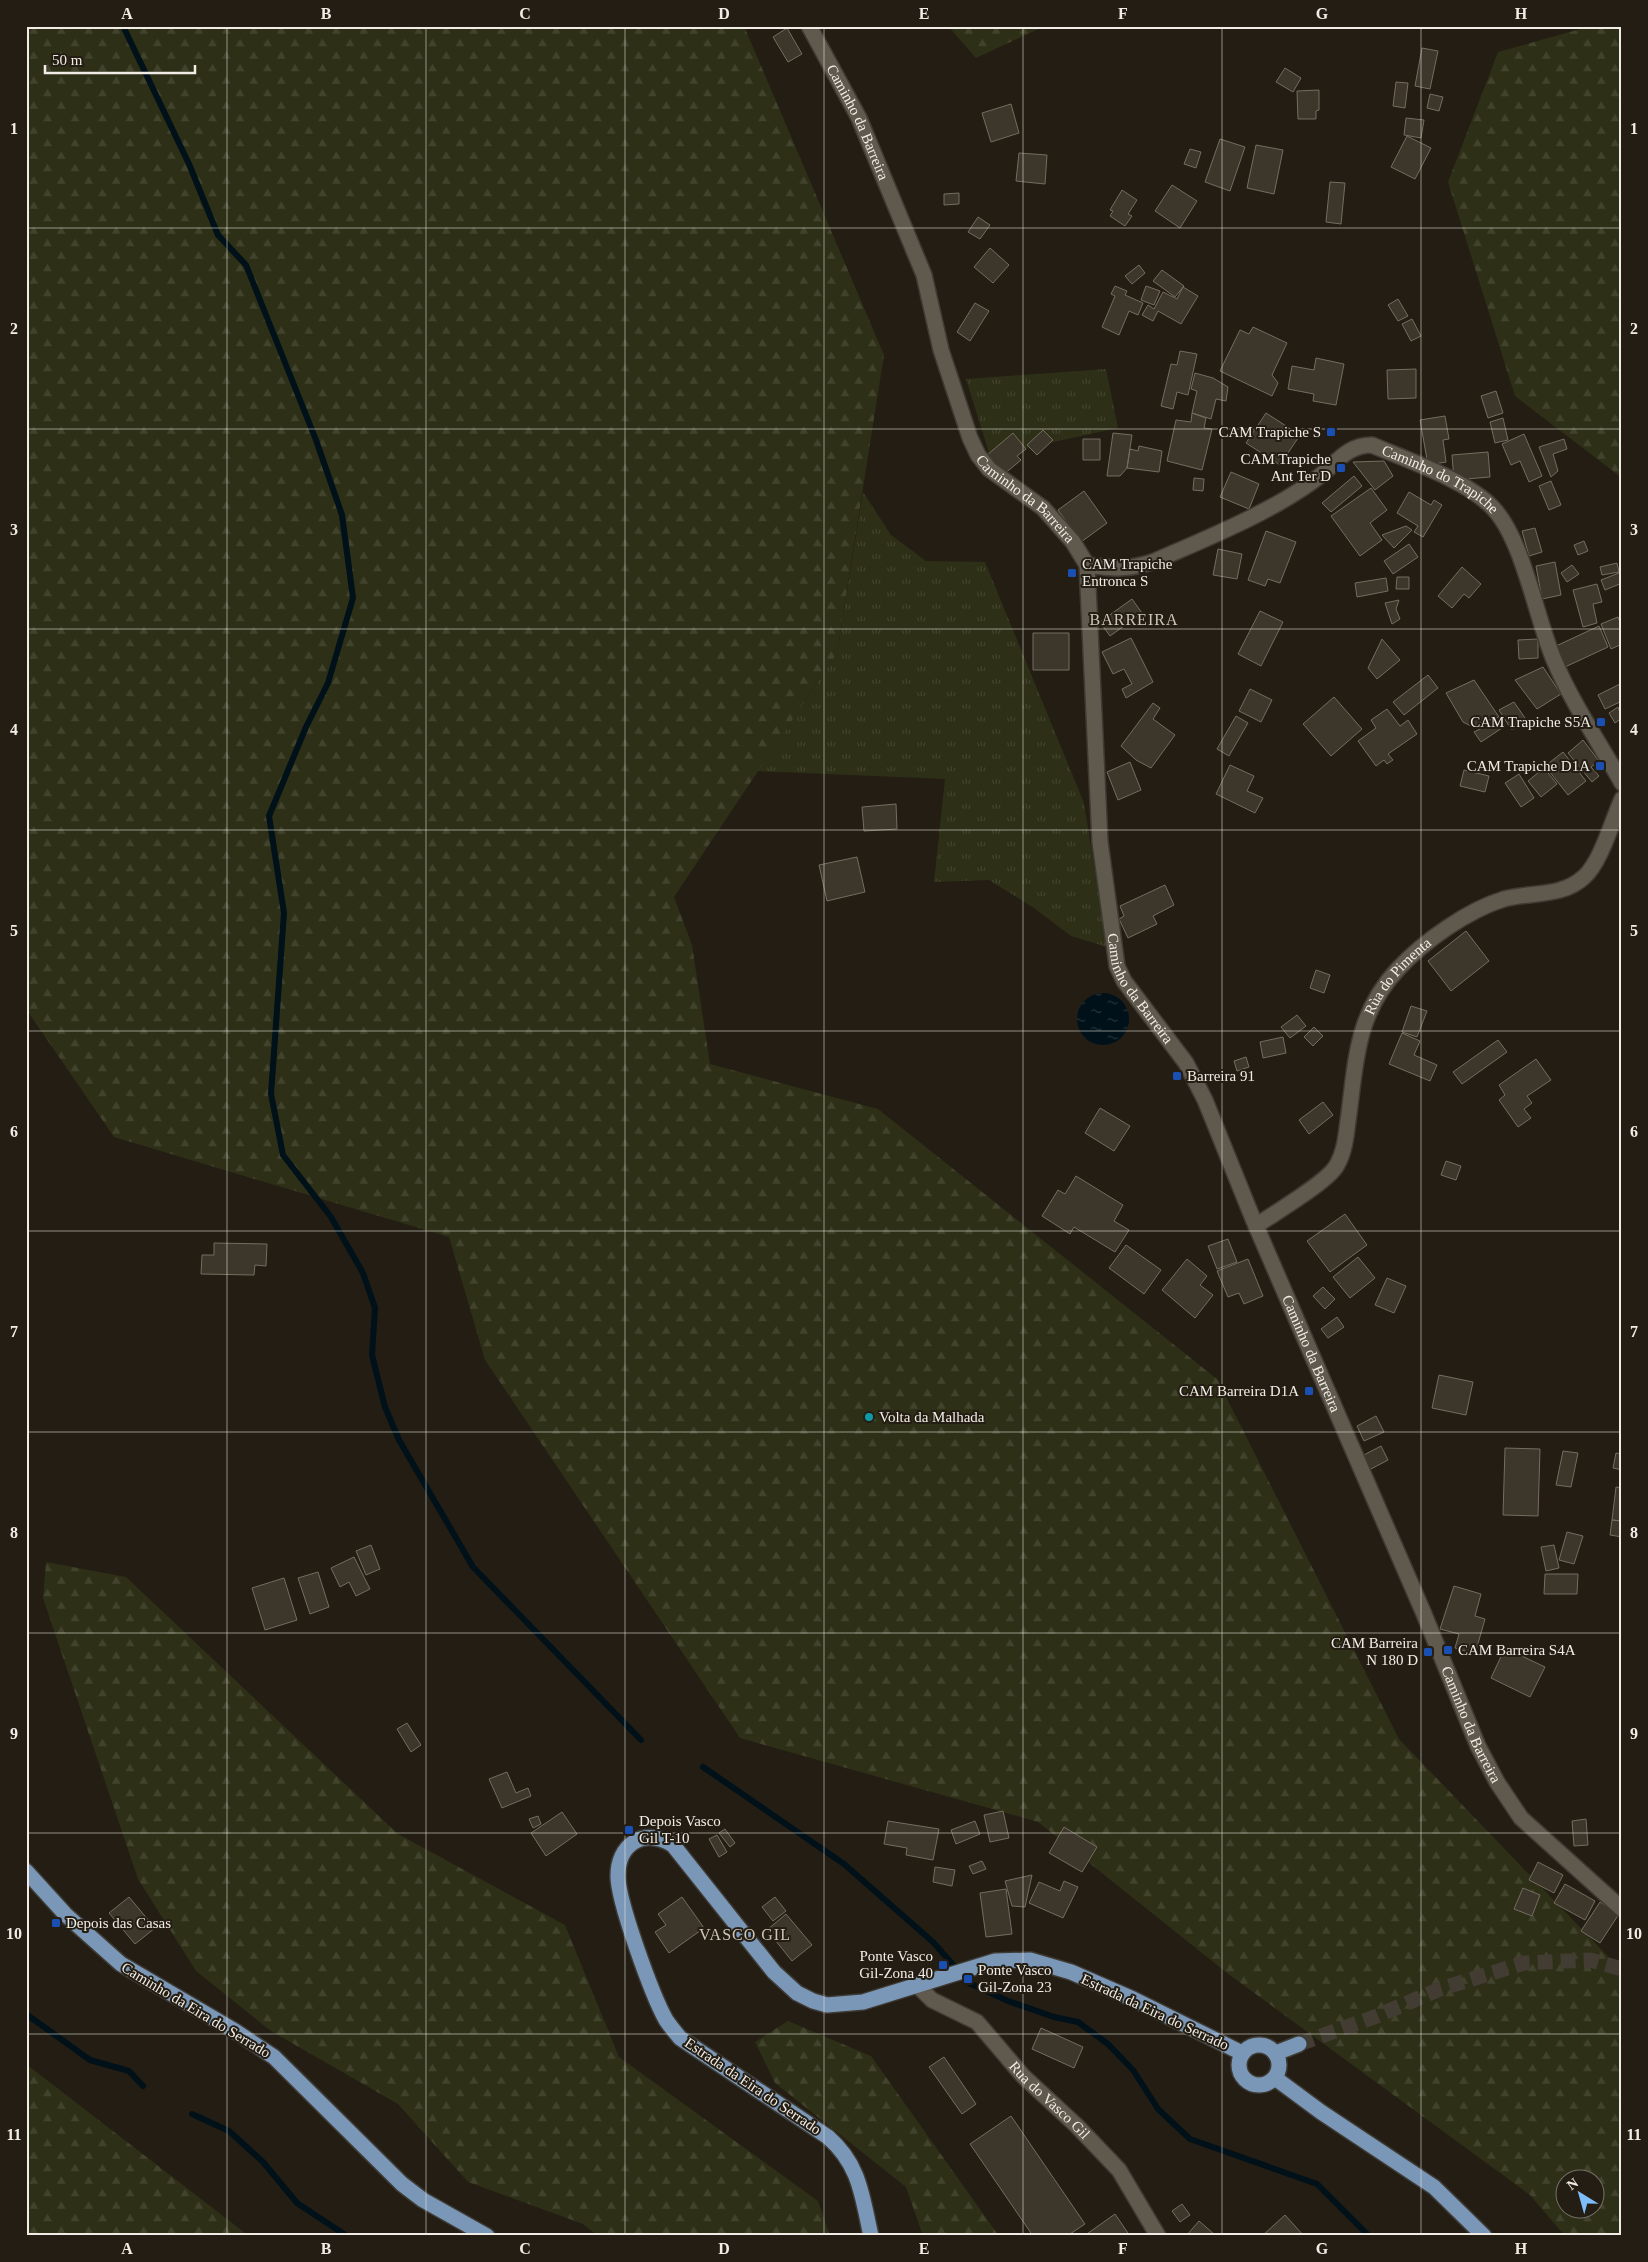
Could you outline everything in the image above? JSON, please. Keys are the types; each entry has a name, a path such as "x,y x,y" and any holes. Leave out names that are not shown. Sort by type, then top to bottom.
{"main road":[{"name":"Estrada da Eira do Serrado","path":"872,2236 856,2173 840,2147 828,2136 680,2038 666,2019 630,1927 618,1876 620,1859 626,1849 642,1838 664,1839 673,1845 774,1972 797,1993 813,2001 826,2005 844,2005 883,1998 978,1966 1012,1960 1046,1963 1133,1999 1242,2053"},
{"name":"Caminho da Eira do Serrado","path":"26,1871 66,1915 121,1964 236,2031 274,2056 402,2184 423,2200 487,2236"},
{"path":"1276,2053 1299,2044"},
{"path":"1266,2045 1276,2053 1279,2061 1279,2070 1275,2078 1265,2085 1258,2086 1247,2082 1239,2072 1238,2065 1242,2053 1247,2048 1266,2045"},
{"path":"1275,2078 1321,2112 1434,2187 1484,2236"}],"street":[{"name":"Caminho da Barreira","path":"809,26 859,118 924,275 941,350 970,438 978,455 989,468 1043,508 1073,542 1087,565 1100,842 1117,966 1129,987 1186,1063 1205,1100 1256,1226 1420,1605 1478,1746 1496,1782 1521,1818 1622,1909"},
{"name":"Caminho do Trapiche","path":"1087,565 1117,569 1135,568 1155,561 1284,499 1320,475 1349,449 1359,445 1372,445 1478,495 1501,516 1514,541 1553,658 1567,690 1622,783"},
{"name":"Rùa do Pimenta","path":"1256,1226 1323,1179 1337,1166 1343,1150 1356,1052 1365,1019 1378,994 1397,970 1423,946 1482,907 1506,899 1568,887 1584,877 1594,862 1622,799"},
{"name":"Rua do Vasco Gil","path":"917,1985 932,2000 977,2022 1023,2076 1077,2126 1118,2170 1158,2236"}],"green space":[{"path":"26,26 744,26 884,355 837,653 674,897 692,945 710,1064 878,1109 1217,1379 1399,1739 1622,1971 1622,2236 1565,2236 1530,2195 1227,1973 1038,1822 740,1738 485,1360 449,1237 114,1137 26,1009"},
{"path":"948,26 1045,26 976,58"},
{"path":"1591,26 1622,26 1622,478 1515,396 1448,182 1498,52"},
{"path":"1106,369 1118,428 990,456 966,379"},
{"path":"863,492 891,535 926,561 985,562 1084,803 1107,947 1071,936 1034,908 989,880 934,882 945,779 758,771 837,653"},
{"path":"46,1562 126,1577 398,1834 565,1925 619,2057 818,2201 830,2236 598,2236 583,2224 468,2182 398,2104 271,2031 196,1971 138,1879 43,1598"},
{"path":"788,2021 871,2056 999,2236 923,2236 906,2187 775,2083 755,2042"},
{"path":"26,2064 249,2236 26,2236"}],"water":[{"path":"1103,993 1113,995 1121,1001 1127,1009 1129,1019 1127,1029 1121,1037 1113,1043 1103,1045 1093,1043 1085,1037 1079,1029 1077,1019 1079,1009 1085,1001 1093,995"}],"building":[{"path":"787,28 802,54 788,62 773,37"},
{"path":"1422,48 1438,51 1430,89 1415,86"},
{"path":"1285,68 1301,78 1293,92 1276,82"},
{"path":"1396,82 1408,83 1405,108 1393,106"},
{"path":"1319,90 1319,110 1316,111 1316,119 1298,119 1297,91"},
{"path":"1430,94 1443,97 1439,111 1427,108"},
{"path":"1011,104 1019,133 991,142 982,113"},
{"path":"1406,118 1424,120 1421,138 1404,135"},
{"path":"1407,136 1431,148 1415,179 1391,167"},
{"path":"1220,139 1245,147 1230,191 1205,182"},
{"path":"1256,145 1283,150 1274,194 1247,188"},
{"path":"1190,149 1201,152 1196,168 1184,164"},
{"path":"1019,153 1047,155 1045,184 1016,181"},
{"path":"1330,182 1345,183 1341,224 1326,222"},
{"path":"1172,185 1197,201 1180,228 1155,211"},
{"path":"1122,190 1137,200 1128,214 1132,216 1125,226 1110,216 1113,211 1110,210"},
{"path":"959,193 959,204 944,205 944,194"},
{"path":"978,217 990,225 980,239 968,232"},
{"path":"990,248 1009,265 993,283 974,267"},
{"path":"1139,265 1145,273 1132,284 1125,276"},
{"path":"1162,270 1184,286 1175,297 1153,281"},
{"path":"1115,286 1127,291 1125,295 1143,303 1138,315 1129,311 1119,335 1102,327 1115,296 1111,294"},
{"path":"1146,286 1160,291 1154,305 1141,300"},
{"path":"1183,287 1198,296 1181,324 1158,311 1153,321 1142,315 1148,305 1154,309 1163,292 1177,299"},
{"path":"1398,299 1408,316 1398,321 1388,305"},
{"path":"975,303 989,311 970,341 957,332"},
{"path":"1412,319 1421,336 1411,341 1402,324"},
{"path":"1253,327 1287,343 1272,375 1278,383 1272,396 1220,371 1240,330 1249,334"},
{"path":"1180,351 1197,354 1188,395 1177,392 1173,409 1161,406 1171,364 1177,365"},
{"path":"1316,358 1344,364 1336,405 1313,401 1314,394 1288,389 1292,366 1314,370"},
{"path":"1416,369 1416,398 1388,399 1387,370"},
{"path":"1195,373 1213,378 1228,387 1226,401 1216,399 1211,419 1192,413 1197,391 1191,389"},
{"path":"1496,391 1503,413 1488,418 1481,396"},
{"path":"1192,413 1206,418 1204,428 1212,429 1202,470 1167,461 1176,420 1191,422"},
{"path":"1266,413 1300,435 1280,465 1246,443"},
{"path":"1445,416 1449,439 1443,440 1446,462 1428,465 1420,420"},
{"path":"1503,418 1508,440 1495,443 1490,422"},
{"path":"1043,430 1053,440 1037,455 1027,445"},
{"path":"1013,433 1026,449 1017,456 1021,460 1003,475 987,455"},
{"path":"1113,433 1132,435 1127,468 1120,476 1107,476"},
{"path":"1524,434 1542,476 1529,482 1520,461 1511,465 1502,444"},
{"path":"1083,439 1100,439 1100,460 1083,460"},
{"path":"1564,439 1567,449 1553,454 1558,471 1551,477 1539,447"},
{"path":"1139,446 1162,451 1159,472 1127,468 1130,449 1138,451"},
{"path":"1488,452 1490,477 1454,480 1452,455"},
{"path":"1384,461 1393,476 1375,490 1353,462"},
{"path":"1231,472 1259,484 1249,509 1220,497"},
{"path":"1354,476 1362,486 1331,512 1322,503"},
{"path":"1194,478 1204,479 1203,491 1193,490"},
{"path":"1551,481 1561,505 1549,510 1539,486"},
{"path":"1371,488 1387,510 1370,523 1382,540 1360,556 1331,516"},
{"path":"1084,491 1107,523 1081,542 1058,510"},
{"path":"1409,492 1431,505 1434,500 1442,505 1423,537 1414,532 1418,526 1397,513"},
{"path":"1406,526 1412,530 1394,548 1382,535"},
{"path":"1535,528 1542,552 1529,556 1522,531"},
{"path":"1266,531 1296,542 1280,583 1268,579 1265,586 1248,580"},
{"path":"1584,541 1588,551 1578,555 1574,545"},
{"path":"1409,544 1418,557 1393,574 1384,561"},
{"path":"1218,549 1242,554 1237,579 1213,575"},
{"path":"1555,562 1561,595 1542,599 1536,566"},
{"path":"1617,563 1619,572 1602,575 1600,567"},
{"path":"1572,565 1579,574 1567,582 1561,573"},
{"path":"1462,567 1481,584 1469,598 1464,594 1452,608 1438,596"},
{"path":"1619,573 1622,583 1605,590 1601,580"},
{"path":"1397,577 1409,577 1409,589 1396,589"},
{"path":"1386,578 1388,591 1357,597 1355,583"},
{"path":"1597,584 1602,602 1593,604 1597,623 1583,627 1573,590"},
{"path":"1132,599 1142,613 1110,636 1100,622"},
{"path":"1399,600 1396,609 1400,619 1392,624 1385,603"},
{"path":"1260,611 1283,622 1261,666 1238,654"},
{"path":"1618,617 1622,627 1622,644 1611,649 1601,624"},
{"path":"1599,626 1608,647 1565,667 1556,646"},
{"path":"1033,633 1069,633 1069,670 1033,670"},
{"path":"1131,638 1153,682 1126,698 1122,689 1132,684 1124,669 1113,674 1102,652"},
{"path":"1382,639 1400,660 1377,679 1368,668"},
{"path":"1538,639 1538,658 1519,659 1518,640"},
{"path":"1543,667 1561,694 1537,709 1515,680"},
{"path":"1428,675 1438,688 1404,715 1393,702"},
{"path":"1474,680 1499,717 1471,726 1463,722 1446,693"},
{"path":"1620,684 1622,701 1605,709 1598,695"},
{"path":"1250,689 1272,700 1261,722 1239,711"},
{"path":"1334,697 1362,729 1331,756 1303,724"},
{"path":"1514,702 1527,721 1521,728 1511,729 1499,710"},
{"path":"1153,703 1160,708 1153,719 1175,735 1151,768 1136,760 1121,746"},
{"path":"1618,707 1622,718 1615,723 1609,713"},
{"path":"1387,709 1400,726 1408,720 1417,734 1388,754 1393,760 1387,764 1384,760 1376,766 1358,741 1376,728 1371,720"},
{"path":"1236,716 1248,723 1229,756 1217,749"},
{"path":"1499,720 1505,726 1481,742 1474,732"},
{"path":"1583,740 1599,761 1591,767 1599,776 1592,782 1568,753"},
{"path":"1563,752 1586,781 1568,795 1545,766"},
{"path":"1130,762 1141,790 1118,800 1107,772"},
{"path":"1230,765 1254,776 1247,791 1263,798 1255,813 1216,794"},
{"path":"1544,768 1557,784 1541,797 1528,781"},
{"path":"1464,770 1489,776 1485,792 1460,786"},
{"path":"1519,774 1534,798 1521,807 1505,783"},
{"path":"896,804 897,829 864,831 862,807"},
{"path":"857,857 865,892 827,901 819,865"},
{"path":"1165,885 1174,905 1153,916 1157,924 1128,938 1119,919 1124,916 1120,906"},
{"path":"1466,931 1489,961 1451,991 1428,961"},
{"path":"1316,970 1330,975 1324,993 1310,988"},
{"path":"1411,1006 1427,1011 1417,1037 1402,1032"},
{"path":"1297,1015 1306,1026 1290,1038 1281,1027"},
{"path":"1314,1027 1323,1036 1313,1046 1304,1037"},
{"path":"1402,1033 1420,1041 1414,1055 1437,1065 1430,1081 1389,1064"},
{"path":"1283,1037 1286,1053 1263,1058 1260,1042"},
{"path":"1498,1040 1507,1052 1462,1084 1453,1072"},
{"path":"1246,1057 1249,1067 1237,1071 1234,1061"},
{"path":"1536,1059 1551,1080 1527,1096 1532,1103 1524,1109 1531,1118 1518,1127 1499,1100 1505,1095 1499,1085"},
{"path":"1323,1102 1333,1115 1309,1134 1299,1120"},
{"path":"1100,1108 1130,1126 1114,1151 1085,1133"},
{"path":"1446,1161 1461,1166 1456,1180 1441,1175"},
{"path":"1076,1176 1123,1205 1114,1221 1129,1230 1115,1252 1074,1227 1070,1234 1042,1216 1058,1190 1065,1194"},
{"path":"1345,1214 1367,1245 1330,1272 1307,1241"},
{"path":"1228,1239 1237,1262 1217,1269 1208,1246"},
{"path":"214,1243 267,1244 266,1266 255,1265 254,1275 201,1274 202,1255 214,1255"},
{"path":"1126,1245 1161,1270 1144,1294 1109,1268"},
{"path":"1358,1257 1375,1278 1350,1298 1333,1277"},
{"path":"1187,1259 1207,1276 1200,1285 1213,1295 1195,1318 1162,1290"},
{"path":"1248,1259 1263,1296 1244,1304 1239,1293 1228,1297 1217,1271"},
{"path":"1387,1278 1406,1286 1394,1313 1375,1305"},
{"path":"1323,1287 1335,1299 1325,1309 1313,1296"},
{"path":"1337,1317 1344,1327 1328,1338 1321,1329"},
{"path":"1439,1375 1473,1382 1466,1415 1432,1408"},
{"path":"1376,1416 1384,1432 1364,1441 1357,1426"},
{"path":"1381,1446 1388,1460 1369,1470 1362,1456"},
{"path":"1505,1448 1540,1449 1538,1516 1503,1515"},
{"path":"1563,1451 1578,1453 1571,1487 1556,1485"},
{"path":"1616,1453 1622,1454 1622,1470 1613,1468"},
{"path":"1616,1487 1622,1488 1622,1521 1612,1520"},
{"path":"1612,1520 1622,1521 1622,1537 1610,1535"},
{"path":"1567,1532 1583,1536 1574,1564 1559,1560"},
{"path":"371,1545 380,1569 366,1575 356,1551"},
{"path":"1554,1545 1559,1568 1546,1571 1541,1547"},
{"path":"354,1557 370,1589 356,1596 349,1582 340,1587 331,1568"},
{"path":"318,1572 329,1607 310,1614 298,1578"},
{"path":"1545,1574 1578,1574 1577,1594 1544,1594"},
{"path":"284,1578 297,1620 265,1630 252,1588"},
{"path":"1454,1586 1481,1594 1475,1616 1485,1619 1475,1654 1455,1648 1459,1634 1440,1629"},
{"path":"1505,1648 1545,1667 1530,1697 1491,1678"},
{"path":"407,1723 421,1745 411,1752 397,1729"},
{"path":"507,1772 516,1793 528,1788 531,1796 502,1808 489,1779"},
{"path":"1003,1811 1009,1838 990,1842 984,1815"},
{"path":"562,1812 577,1834 546,1856 531,1833"},
{"path":"538,1816 541,1824 533,1828 529,1819"},
{"path":"1586,1819 1588,1845 1574,1846 1572,1821"},
{"path":"888,1821 939,1829 933,1860 906,1855 907,1848 884,1844"},
{"path":"975,1821 980,1834 956,1844 951,1830"},
{"path":"1064,1827 1097,1847 1082,1872 1049,1853"},
{"path":"725,1829 735,1843 730,1847 719,1833"},
{"path":"717,1835 727,1852 719,1857 709,1839"},
{"path":"982,1861 986,1869 973,1874 969,1866"},
{"path":"1538,1862 1563,1875 1554,1893 1529,1880"},
{"path":"935,1867 955,1870 952,1886 933,1882"},
{"path":"1032,1875 1025,1907 1012,1906 1005,1881"},
{"path":"1064,1881 1078,1887 1063,1918 1029,1903 1039,1882 1060,1891"},
{"path":"1565,1884 1595,1901 1585,1920 1554,1903"},
{"path":"1523,1888 1540,1895 1532,1916 1514,1909"},
{"path":"1006,1889 1012,1934 986,1937 980,1893"},
{"path":"129,1897 155,1928 135,1944 109,1913"},
{"path":"682,1897 704,1928 669,1953 655,1932 666,1925 658,1914"},
{"path":"775,1897 786,1911 773,1921 762,1907"},
{"path":"1600,1902 1619,1914 1600,1943 1581,1931"},
{"path":"786,1914 812,1945 792,1961 767,1930"},
{"path":"1041,2028 1083,2047 1074,2068 1032,2049"},
{"path":"944,2057 976,2104 962,2114 929,2067"},
{"path":"1011,2116 1085,2224 1067,2236 1033,2236 970,2144"},
{"path":"1182,2204 1190,2215 1180,2222 1172,2211"},
{"path":"1115,2214 1130,2236 1084,2236"},
{"path":"1285,2215 1304,2236 1262,2236"},
{"path":"1199,2221 1214,2234 1213,2236 1186,2236"}],"waterway":[{"path":"123,26 189,164 218,235 246,265 316,440 342,515 353,598 328,683 306,727 269,816 284,913 271,1094 283,1155 331,1217 363,1273 375,1308 372,1355 385,1407 399,1440 473,1567 641,1740"},
{"path":"703,1767 844,1864 933,1942 969,1983 1008,2001 1054,2017 1078,2022 1108,2044 1133,2070 1158,2109 1190,2139 1317,2184 1369,2236"},
{"path":"26,2014 90,2060 129,2071 143,2086"},
{"path":"192,2114 229,2131 263,2162 297,2203 347,2236"}],"tunnel":[{"path":"1299,2044 1377,2016 1440,1989 1524,1963 1590,1960 1622,1969"}],"place":[{"name":"CAM Trapiche S","path":"1331,432"},
{"name":"CAM Trapiche Ant Ter D","path":"1341,468"},
{"name":"CAM Trapiche Entronca S","path":"1072,573"},
{"name":"CAM Trapiche S5A","path":"1601,722"},
{"name":"CAM Trapiche D1A","path":"1600,766"},
{"name":"Barreira 91","path":"1177,1076"},
{"name":"CAM Barreira D1A","path":"1309,1391"},
{"name":"Volta da Malhada","path":"869,1417"},
{"name":"CAM Barreira S4A","path":"1448,1650"},
{"name":"CAM Barreira N 180 D","path":"1428,1652"},
{"name":"Depois Vasco Gil T-10","path":"629,1830"},
{"name":"Depois das Casas","path":"56,1923"},
{"name":"Ponte Vasco Gil-Zona 40","path":"943,1965"},
{"name":"Ponte Vasco Gil-Zona 23","path":"968,1979"}],"district":[{"name":"BARREIRA","path":"1134,619"},
{"name":"VASCO GIL","path":"745,1934"}]}
